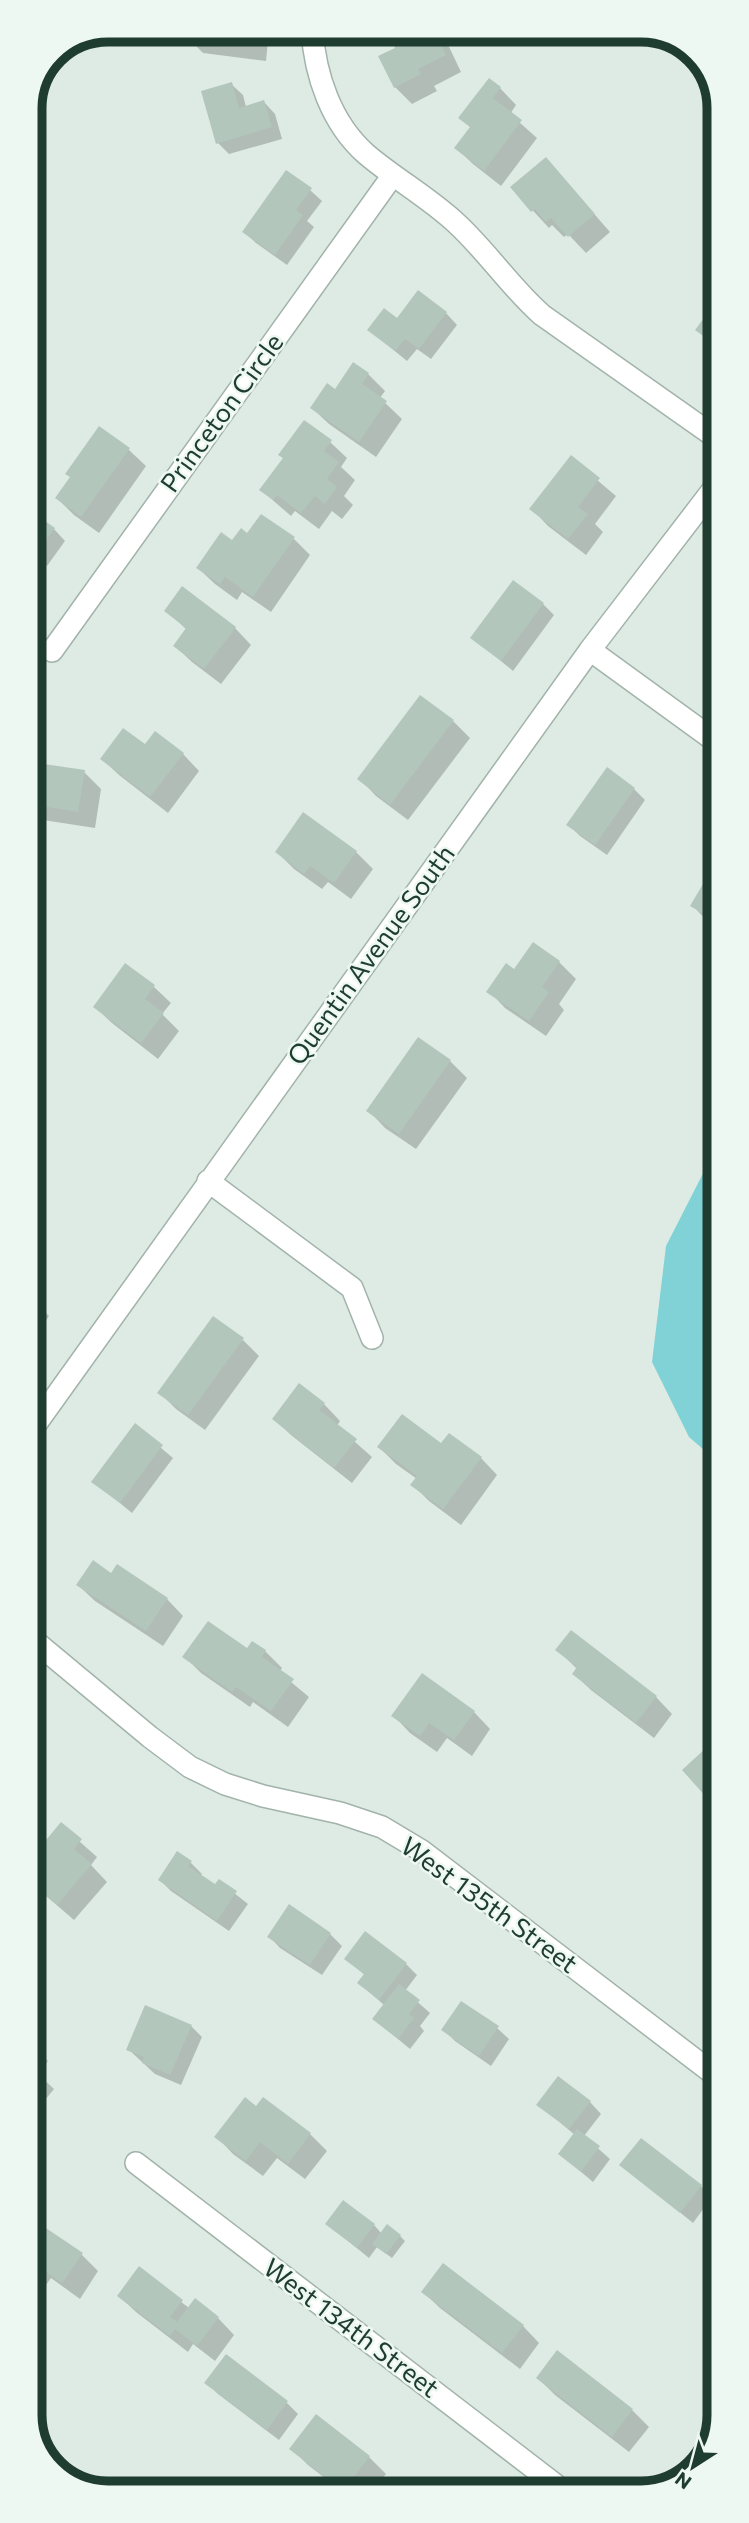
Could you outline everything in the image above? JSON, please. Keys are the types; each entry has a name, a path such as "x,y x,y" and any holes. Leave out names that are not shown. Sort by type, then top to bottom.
{"street":[{"path":"313,42 314,60 332,107 363,152 453,220 482,248 520,296 542,315 707,431"},
{"name":"Princeton Circle","path":"52,650 393,175"},
{"name":"Quentin Avenue South","path":"42,1415 590,650 707,497"},
{"path":"590,650 707,735"},
{"path":"208,1181 352,1288 372,1338"},
{"name":"West 135th Street","path":"42,1647 190,1767 225,1784 263,1796 340,1813 382,1828 422,1851 707,2069"},
{"name":"West 134th Street","path":"136,2163 551,2481"}],"water":[{"path":"707,1166 707,1453 689,1437 652,1362 666,1246"}],"building":[{"path":"225,42 249,42 249,45"},
{"path":"392,42 440,42 446,55 418,69 421,74 394,88 378,56 395,48"},
{"path":"489,78 501,87 493,98 522,120 484,171 454,148 470,127 458,118"},
{"path":"232,82 239,108 264,100 272,127 216,144 201,91"},
{"path":"546,157 595,214 568,237 551,218 546,222 535,209 531,212 510,187"},
{"path":"286,170 312,188 296,210 303,215 275,255 242,232"},
{"path":"418,290 447,312 419,349 405,339 395,351 367,330 384,308 397,318"},
{"path":"707,314 707,339 695,330"},
{"path":"353,362 369,373 362,384 387,401 359,442 310,408 327,383 335,389"},
{"path":"304,420 332,440 324,451 339,462 327,479 337,487 325,504 315,496 301,513 277,495 273,500 259,490 283,458 278,455"},
{"path":"99,426 130,448 81,517 55,498 70,477 65,474"},
{"path":"571,455 600,478 578,507 588,514 568,539 529,509"},
{"path":"261,514 295,537 253,597 225,577 220,584 196,568 221,532 232,540 241,528 247,533"},
{"path":"42,519 55,528 42,546"},
{"path":"513,580 544,603 501,661 470,638"},
{"path":"182,586 236,627 204,669 173,646 186,628 164,611"},
{"path":"420,695 454,720 390,805 357,779"},
{"path":"123,728 145,744 155,731 184,753 150,797 100,759"},
{"path":"42,764 85,770 78,812 42,806"},
{"path":"607,767 635,788 595,845 566,825"},
{"path":"303,812 357,851 334,883 310,866 304,874 275,852"},
{"path":"707,877 707,916 690,906"},
{"path":"533,942 560,961 542,987 549,992 529,1021 486,992 506,963 514,969"},
{"path":"125,963 155,985 145,999 164,1013 141,1043 93,1007"},
{"path":"418,1037 451,1060 399,1134 366,1111"},
{"path":"213,1316 244,1338 188,1415 157,1393"},
{"path":"299,1383 325,1403 319,1410 357,1439 334,1468 272,1419"},
{"path":"402,1414 441,1443 449,1433 482,1457 443,1509 410,1485 417,1476 377,1447"},
{"path":"135,1423 163,1445 120,1503 91,1482"},
{"path":"93,1560 111,1573 117,1564 168,1598 146,1631 76,1585"},
{"path":"208,1621 247,1648 252,1641 266,1650 262,1657 294,1679 271,1711 236,1687 232,1692 182,1657"},
{"path":"571,1630 657,1696 636,1723 572,1674 577,1667 555,1650"},
{"path":"422,1673 475,1711 454,1740 429,1723 420,1736 391,1716"},
{"path":"707,1747 707,1798 682,1770"},
{"path":"61,1822 82,1839 74,1849 92,1864 57,1905 42,1892 42,1845"},
{"path":"177,1851 192,1861 188,1866 215,1884 219,1879 237,1891 217,1921 158,1880"},
{"path":"289,1904 331,1933 310,1965 267,1937"},
{"path":"365,1931 407,1963 379,2000 357,1983 364,1974 344,1959"},
{"path":"399,1984 420,2000 409,2014 414,2018 398,2039 372,2019"},
{"path":"461,2001 499,2026 479,2056 441,2030"},
{"path":"145,2005 192,2025 170,2075 142,2063 144,2057 126,2050"},
{"path":"558,2076 591,2101 569,2129 536,2105"},
{"path":"245,2097 256,2106 263,2097 311,2133 288,2164 260,2142 246,2161 214,2137"},
{"path":"577,2129 600,2146 581,2172 558,2154"},
{"path":"641,2138 702,2185 680,2213 619,2165"},
{"path":"343,2200 375,2224 357,2248 325,2224"},
{"path":"387,2224 401,2235 386,2254 372,2244"},
{"path":"42,2225 83,2253 62,2283 42,2269"},
{"path":"443,2263 524,2325 502,2353 421,2292"},
{"path":"139,2266 183,2300 170,2317 177,2322 195,2298 219,2317 197,2346 175,2329 170,2336 117,2296"},
{"path":"557,2350 633,2409 612,2437 536,2378"},
{"path":"226,2354 288,2401 267,2430 204,2383"},
{"path":"316,2414 370,2456 351,2481 330,2481 289,2449"}]}
